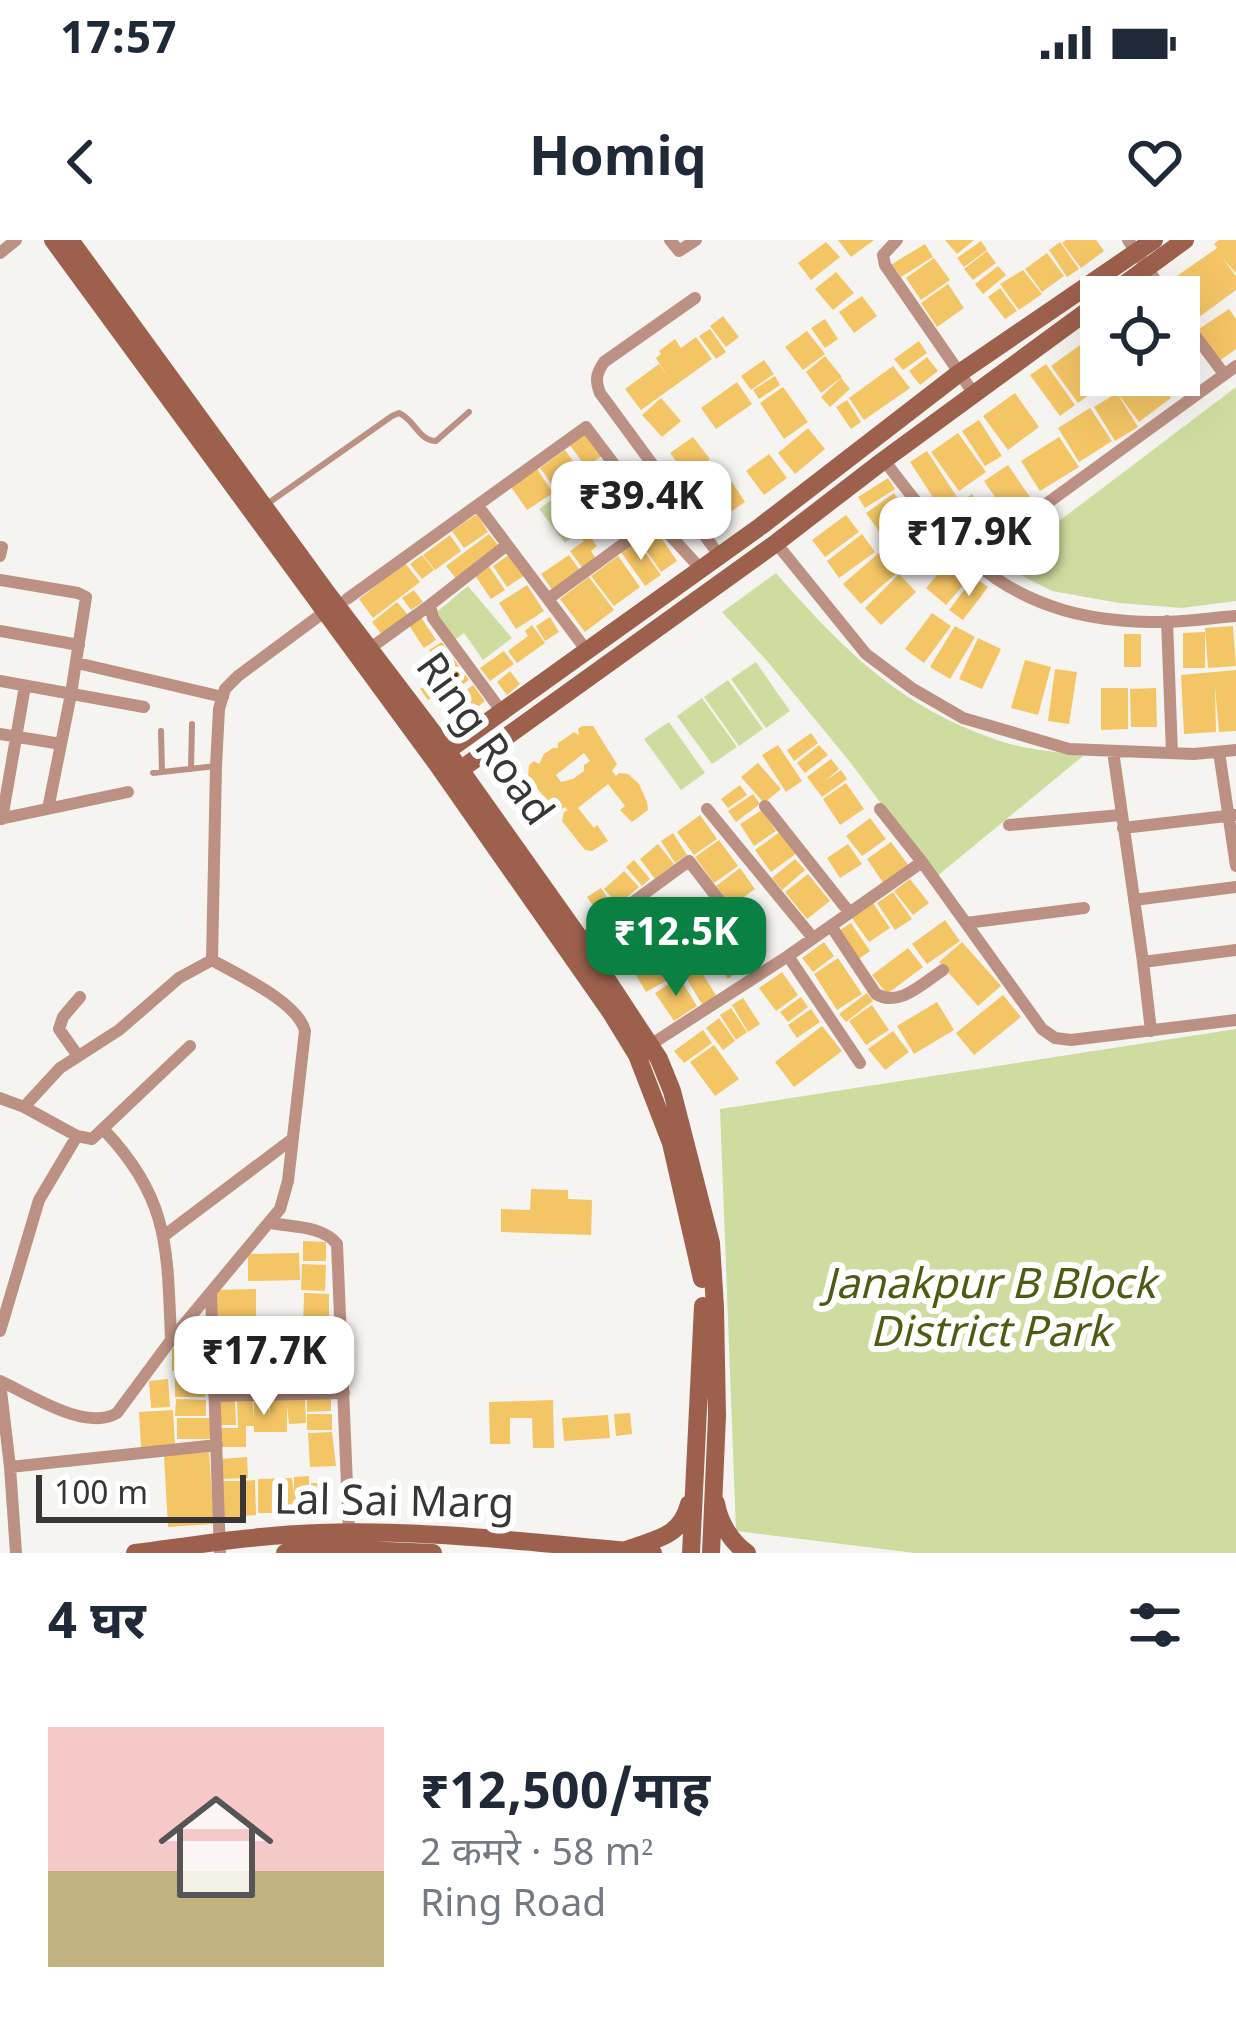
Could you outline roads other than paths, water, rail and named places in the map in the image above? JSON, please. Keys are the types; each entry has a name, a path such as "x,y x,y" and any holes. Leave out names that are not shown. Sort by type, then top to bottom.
{"street":[{"path":"0,253 16,240"},
{"name":"Ring Road","path":"53,240 369,649 610,1011 644,1050"},
{"name":"Ring Road","path":"70,240 442,757"},
{"path":"670,240 679,251 695,240"},
{"path":"442,757 761,526 958,374 1154,240"},
{"path":"1137,253 1185,240"},
{"path":"892,242 883,255 885,265 974,394"},
{"path":"695,298 604,362 596,383 719,555"},
{"path":"454,776 1080,317"},
{"path":"969,560 1230,370 1200,337"},
{"path":"212,960 219,709 225,689 238,676 586,427 656,520 700,568"},
{"path":"884,460 942,533 969,560 1017,593 1071,614 1167,621 1236,616"},
{"path":"478,506 587,651"},
{"path":"548,599 656,520"},
{"path":"776,544 866,654 963,718 1069,748 1172,753 1236,750"},
{"path":"369,649 507,545"},
{"path":"0,556 2,547"},
{"path":"0,580 83,594 86,601 48,809"},
{"path":"430,605 433,617 502,712"},
{"path":"1167,621 1172,753"},
{"path":"0,631 80,645"},
{"path":"76,663 223,697"},
{"path":"0,681 144,707"},
{"path":"25,686 1,819 128,793"},
{"path":"0,734 62,744"},
{"path":"1113,751 1150,1031"},
{"path":"1219,752 1233,815 1236,866"},
{"name":"Ring Road","path":"454,776 581,940 644,1050 710,1310 704,1483 711,1553"},
{"path":"765,806 849,912"},
{"path":"707,809 813,938"},
{"path":"880,809 1042,1029 1055,1038 1236,1020"},
{"path":"1009,825 1233,815"},
{"path":"581,940 689,861 718,900"},
{"path":"644,1050 922,862"},
{"path":"1134,900 1236,887"},
{"path":"966,923 1084,908"},
{"path":"831,926 876,994 885,1000 898,999 943,970"},
{"path":"1143,962 1236,950"},
{"path":"788,956 860,1063"},
{"path":"24,1108 60,1068 119,1030 179,978 212,960"},
{"path":"16,1553 0,1381 81,1418 95,1420 117,1413 280,1209 288,1181 305,1030 302,1019 212,960"},
{"path":"78,1056 59,1029 80,997"},
{"path":"0,1098 92,1139 190,1046"},
{"path":"104,1130 141,1174 158,1208 165,1235 171,1340"},
{"path":"0,1331 39,1200 77,1136"},
{"path":"165,1235 291,1140"},
{"path":"271,1223 332,1236 337,1244 349,1533"},
{"path":"211,1294 220,1548"},
{"path":"215,1396 344,1393"},
{"path":"10,1467 217,1445"},
{"path":"624,1551 678,1528 704,1483"},
{"path":"704,1483 730,1537 747,1553"},
{"name":"Ring Road","path":"691,1553 704,1483"},
{"name":"Lal Sai Marg","path":"135,1553 220,1548 320,1533 409,1534 652,1553"},
{"name":"Lal Sai Marg","path":"285,1553 317,1548 433,1553"}],"lane":[{"path":"264,506 392,416 406,416 425,439 436,441 470,412"},
{"path":"191,769 192,724"},
{"path":"161,731 158,772 216,766"}],"park label":[{"name":"Janakpur B Block District Park","path":"990,1311"}]}
